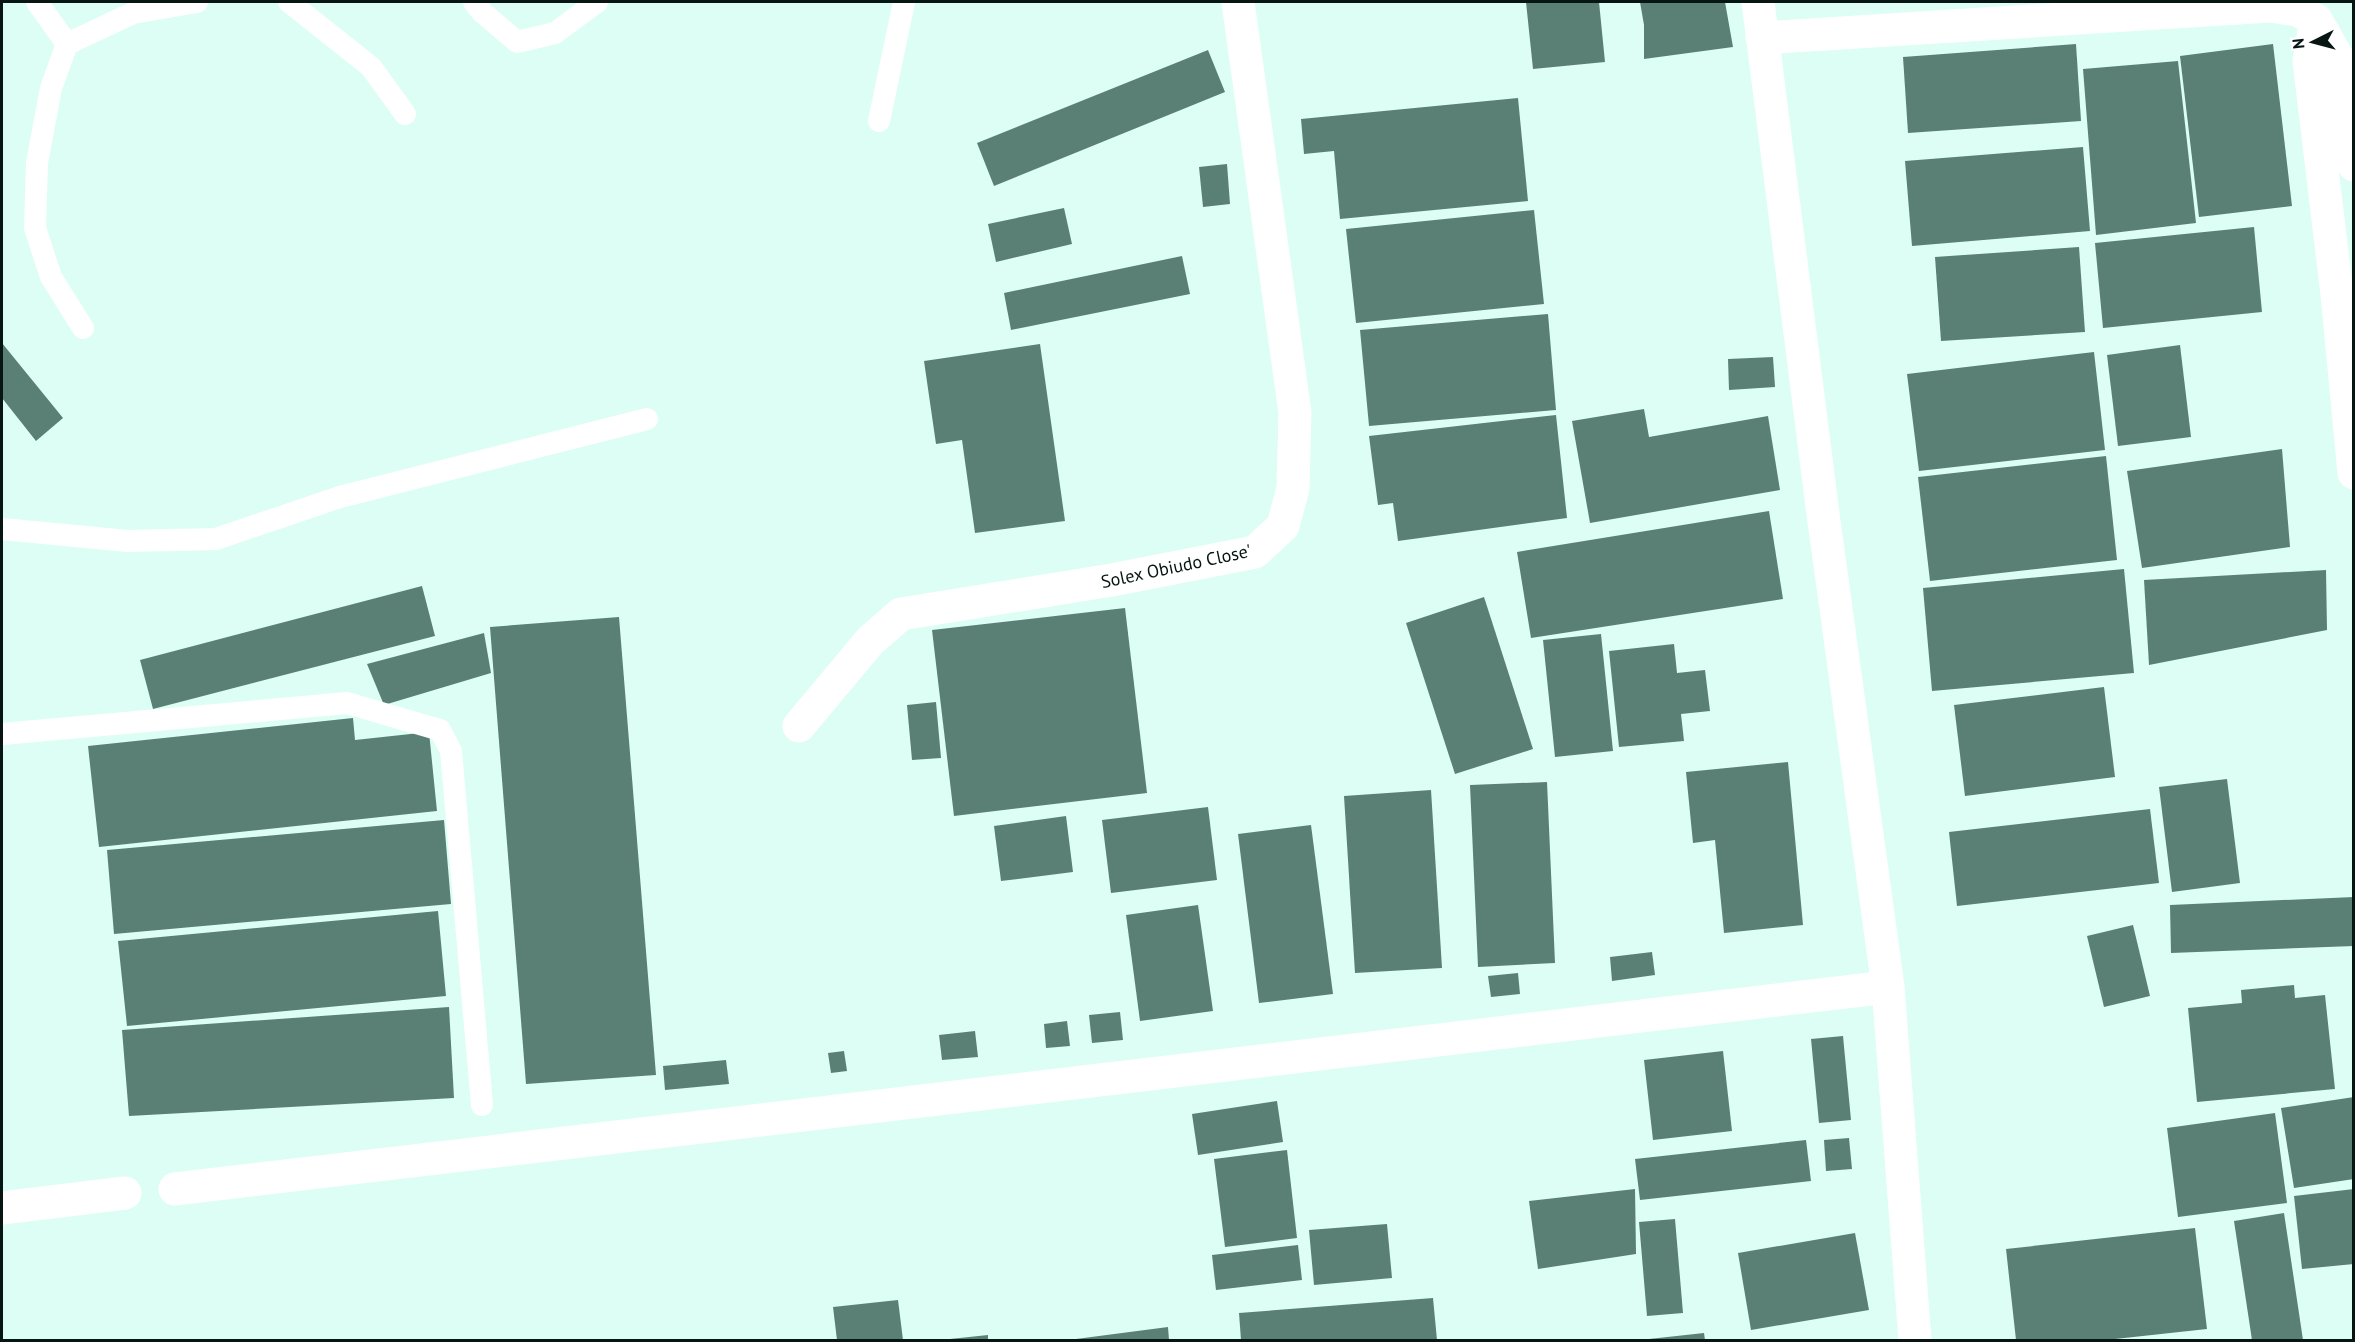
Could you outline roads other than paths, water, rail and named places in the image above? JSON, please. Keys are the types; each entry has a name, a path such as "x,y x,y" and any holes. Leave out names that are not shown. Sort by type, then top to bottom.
{"street":[{"name":"Solex Obiudo Close'","path":"799,726 870,641 901,614 1112,580 1255,552 1283,526 1293,488 1295,413 1238,2"},
{"path":"1758,2 1822,513 1888,987 1915,1341"},
{"path":"1762,38 2270,6 2297,10 2316,20 2340,62 2354,165"},
{"path":"2316,20 2309,61 2337,294 2354,473"},
{"path":"175,1189 1888,987"},
{"path":"2,1208 125,1193"}],"lane":[{"path":"37,2 67,44"},
{"path":"83,328 51,277 35,228 37,163 51,88 67,44 133,14 197,2"},
{"path":"289,2 371,67 405,114"},
{"path":"474,2 482,12 517,42 555,33 597,2"},
{"path":"879,121 904,2"},
{"path":"2,529 128,541 216,539 340,497 647,419"},
{"path":"2,734 347,703 440,730 451,751 482,1105"}]}
